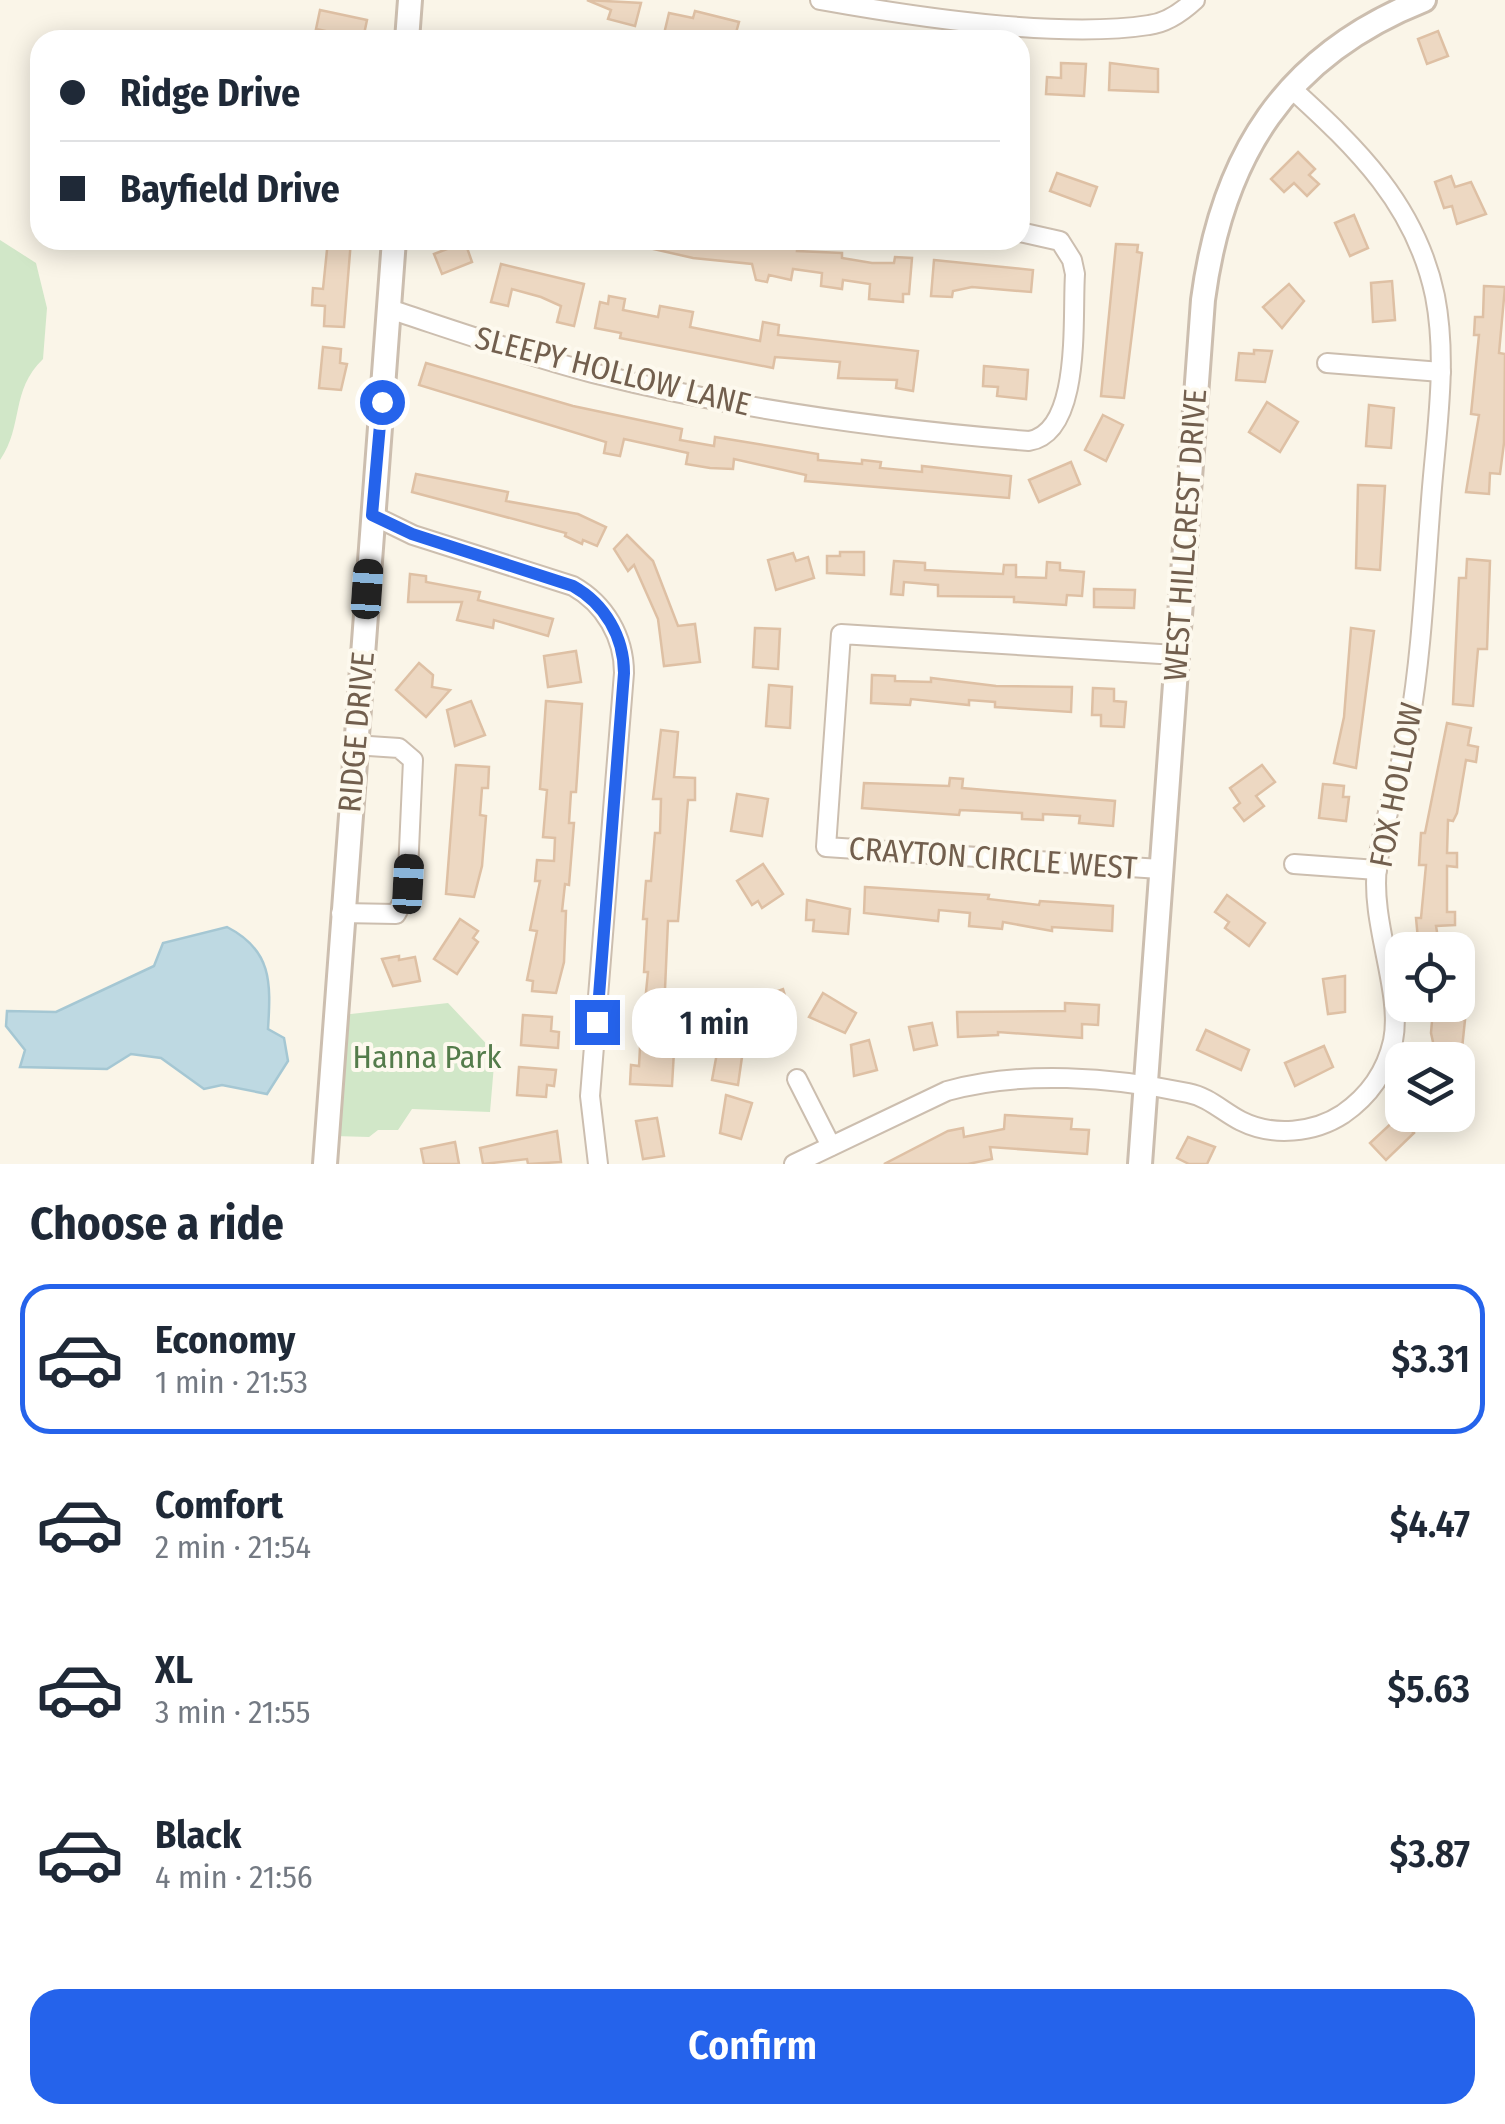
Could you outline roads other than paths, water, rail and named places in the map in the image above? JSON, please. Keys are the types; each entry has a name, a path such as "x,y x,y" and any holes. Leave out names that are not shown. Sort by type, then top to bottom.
{"street":[{"path":"408,30 410,0"},
{"path":"820,0 996,23 1110,27 1158,23 1195,0"},
{"name":"WEST HILLCREST DRIVE","path":"1140,1164 1176,655 1211,240 1242,158 1291,88 1322,57 1362,30 1424,0"},
{"name":"FOX HOLLOW","path":"794,1164 947,1091 973,1084 1030,1078 1193,1093 1241,1121 1276,1131 1326,1123 1363,1099 1381,1074 1394,1032 1380,937 1377,870 1417,668 1441,334 1423,254 1402,208 1360,151 1291,88"},
{"name":"SLEEPY HOLLOW LANE","path":"389,308 592,372 840,423 1029,440 1053,430 1066,408 1072,260 1060,241 1030,234"},
{"name":"RIDGE DRIVE","path":"325,1164 393,250"},
{"path":"1328,363 1441,372"},
{"path":"372,515 412,534 573,586 586,593 620,640 624,673 590,1096 598,1164"},
{"name":"CRAYTON CIRCLE WEST","path":"1160,868 826,847 841,634 1176,655"},
{"path":"342,912 396,914 407,894 413,760 399,748 354,745"},
{"path":"1294,864 1377,870"},
{"path":"797,1079 831,1146"}],"water":[{"path":"227,927 242,936 261,957 268,982 268,1029 284,1038 288,1061 267,1094 222,1085 204,1089 161,1058 131,1054 107,1069 20,1067 25,1050 6,1026 7,1011 56,1012 154,966 163,943"}],"park label":[{"name":"Hanna Park","path":"427,1057"}]}
